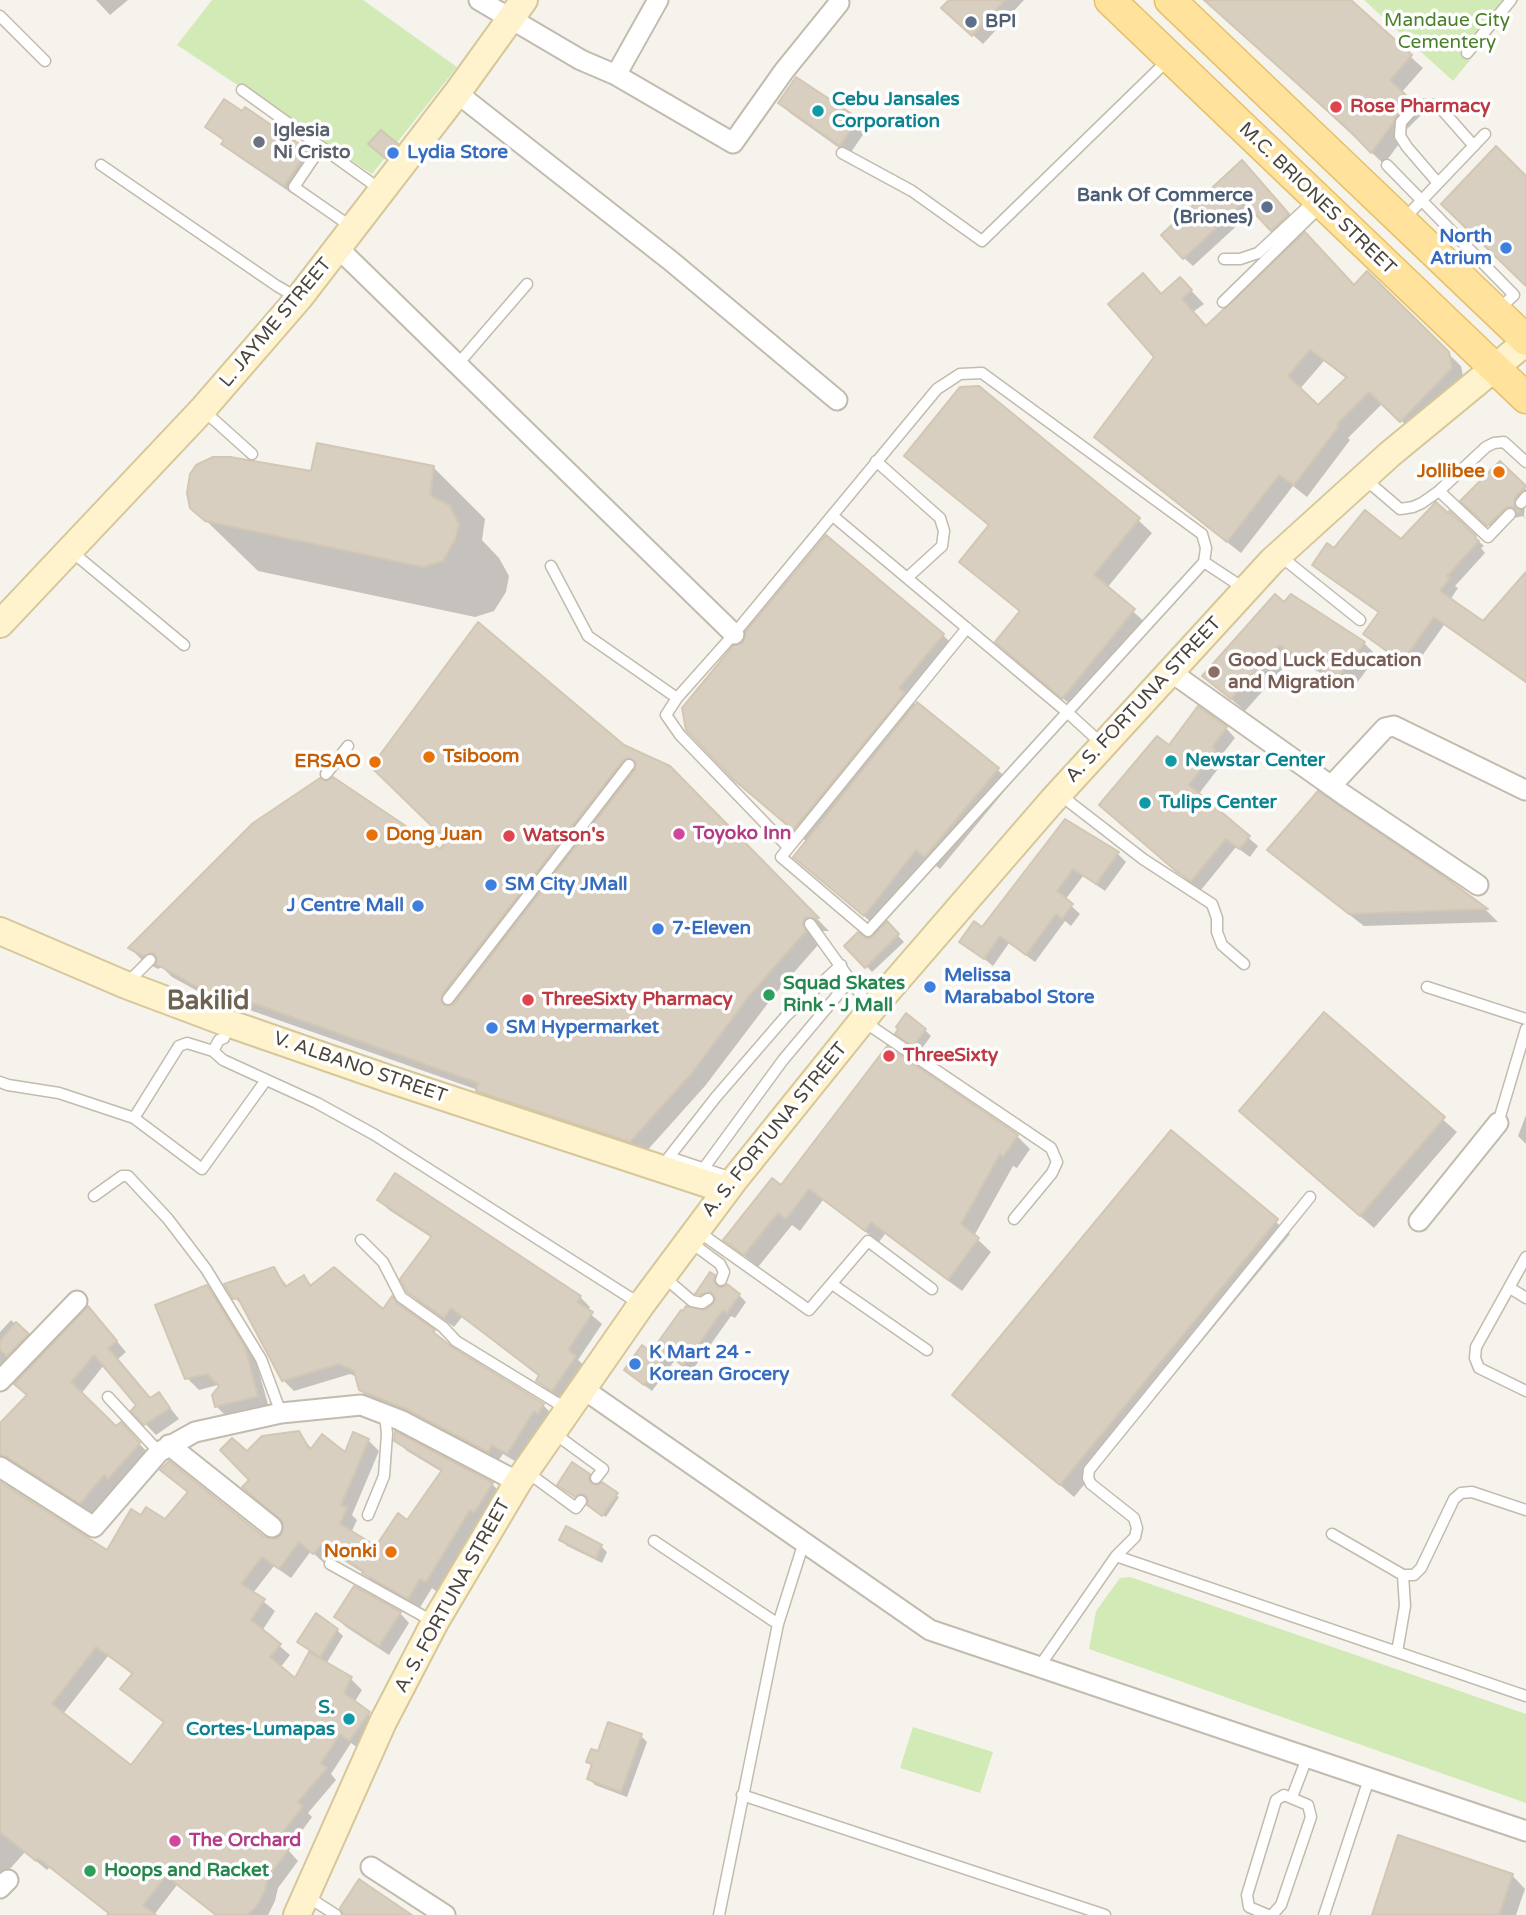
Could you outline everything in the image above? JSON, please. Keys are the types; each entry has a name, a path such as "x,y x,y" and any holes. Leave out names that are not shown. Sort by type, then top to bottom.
{"main road":[{"name":"M.C. BRIONES STREET","path":"1110,0 1526,398"},
{"path":"1170,0 1412,211 1526,341"},
{"name":"L. JAYME STREET","path":"0,624 202,410 299,298 383,191 518,9"},
{"name":"A. S. FORTUNA STREET","path":"301,1905 383,1722 435,1622 522,1476 574,1398 730,1185 867,1016 1059,793 1279,555 1363,477 1526,341"},
{"name":"V. ALBANO STREET","path":"0,931 223,1028 730,1185"}],"street":[{"path":"479,0 518,9 581,60 616,75 733,143 784,71 839,3"},
{"path":"616,75 658,0"},
{"path":"457,93 670,261 837,400"},
{"path":"346,238 458,364 734,634"},
{"path":"1171,672 1331,786 1478,885"},
{"path":"1331,786 1385,728 1394,726 1525,790"},
{"path":"1419,1221 1498,1123"},
{"path":"0,1381 77,1301"},
{"path":"574,1398 804,1542 930,1630 1526,1831"},
{"path":"0,1467 94,1527 164,1448 195,1432 281,1413 361,1405 522,1476"},
{"path":"164,1448 272,1527"},
{"path":"372,1867 445,1915"}],"lane":[{"path":"1467,54 1511,0"},
{"path":"0,16 45,61"},
{"path":"842,153 912,191 982,241 1170,58"},
{"path":"242,90 383,191"},
{"path":"1438,183 1407,148 1400,136 1401,122 1413,109 1423,104 1434,105 1444,111 1474,146"},
{"path":"1387,165 1412,211 1485,134"},
{"path":"321,147 294,187 346,238"},
{"path":"101,165 277,286 299,298"},
{"path":"1224,259 1240,259 1258,253 1319,202"},
{"path":"1223,302 1319,202"},
{"path":"458,364 527,284"},
{"path":"788,847 680,735 666,715 677,698 734,634 937,389 960,374 982,373 1202,534 1206,548 1204,562 868,932 781,857 967,628"},
{"path":"202,410 252,454"},
{"path":"1363,477 1400,509 1413,507 1439,491 1486,447 1494,443 1504,442 1526,462"},
{"path":"876,461 940,518 944,531 942,546 907,578"},
{"path":"1439,491 1488,537 1510,514"},
{"path":"833,516 1067,712 1103,746"},
{"path":"70,551 184,645"},
{"path":"1279,555 1360,620"},
{"path":"1204,562 1246,590"},
{"path":"551,566 588,636 677,698"},
{"path":"326,774 348,746"},
{"path":"448,999 629,765"},
{"path":"1059,793 1143,859 1212,904 1222,945 1244,964"},
{"path":"810,924 851,979 867,1016 1051,1148 1057,1162 1052,1173 1014,1219"},
{"path":"126,985 150,960"},
{"path":"841,964 786,1016 716,1097 669,1157 699,1174 783,1060 851,979"},
{"path":"1427,987 1526,1019"},
{"path":"213,1051 223,1028"},
{"path":"1498,1123 1526,1028"},
{"path":"134,1118 179,1046 187,1043 213,1051 223,1060 317,1102 375,1135 641,1305"},
{"path":"0,1082 59,1093 134,1118 202,1169 267,1080"},
{"path":"94,1196 122,1176 128,1176 168,1219 206,1269 261,1359 281,1413"},
{"path":"1039,1667 1116,1556 1135,1537 1137,1528 1134,1518 1091,1484 1088,1478 1089,1470 1310,1197"},
{"path":"692,1235 720,1264 724,1272 721,1280"},
{"path":"692,1235 809,1310 868,1241 932,1289"},
{"path":"361,1240 383,1262 401,1297 443,1327 456,1341 574,1398"},
{"path":"1526,1257 1476,1347 1475,1358 1479,1368 1526,1391"},
{"path":"662,1276 692,1301 702,1303 708,1299"},
{"path":"832,1284 927,1350"},
{"path":"1510,1288 1526,1297"},
{"path":"108,1397 164,1448"},
{"path":"368,1515 384,1476 386,1414"},
{"path":"552,1432 603,1469 596,1478"},
{"path":"522,1476 576,1508 581,1501"},
{"path":"1332,1534 1403,1575 1414,1575 1421,1568 1454,1499 1461,1493 1472,1492 1526,1510"},
{"path":"654,1541 778,1623"},
{"path":"719,1915 778,1623 804,1542"},
{"path":"1116,1556 1526,1696"},
{"path":"330,1564 435,1622"},
{"path":"1397,1652 1405,1606 1403,1575"},
{"path":"1292,1797 1307,1758"},
{"path":"1324,1915 1369,1779"},
{"path":"742,1795 1105,1915"},
{"path":"1284,1795 1292,1797 1308,1805 1311,1817 1281,1905 1270,1915 1249,1907 1247,1895 1276,1800 1284,1795"},
{"path":"301,1905 336,1915"}],"green space":[{"path":"212,0 363,0 457,67 372,174 177,45"},
{"name":"Mandaue City Cementery","path":"1364,0 1519,0 1453,81"},
{"path":"1130,1577 1526,1714 1526,1803 1089,1649 1096,1611 1120,1578"},
{"path":"913,1727 993,1752 980,1793 900,1768"}],"building":[{"name":"BPI","path":"949,0 1005,0 972,36 941,8"},
{"path":"1204,0 1351,0 1412,55 1390,80 1411,100 1371,153 1347,128"},
{"name":"Cebu Jansales Corporation","path":"796,77 858,118 840,146 778,103"},
{"name":"Iglesia Ni Cristo","path":"224,99 242,111 245,107 308,150 284,186 221,144 224,140 205,127"},
{"path":"381,130 398,144 386,159 368,144"},
{"name":"North Atrium","path":"1496,146 1526,176 1526,286 1441,204"},
{"path":"1242,160 1289,214 1271,231 1244,202 1183,259 1161,235"},
{"path":"1305,232 1354,285 1367,271 1449,352 1452,368 1400,422 1369,392 1337,424 1339,426 1294,485 1279,475 1227,542 1094,437 1154,357 1108,304 1143,273 1161,294 1180,277 1192,290 1182,299 1206,326","holes":["1310,350 1347,377 1318,405 1288,376"]},
{"path":"979,386 1140,518 1094,575 1135,609 1062,699 995,642 1020,611 959,562 989,525 904,456 960,387"},
{"path":"317,443 434,466 430,495 449,505 459,524 455,540 443,561 423,567 205,521 190,508 187,493 190,474 196,465 213,457 230,457 311,471"},
{"path":"1500,461 1526,486 1515,497 1514,506 1520,510 1517,513 1515,508 1507,507 1487,526 1460,501"},
{"path":"1436,502 1479,541 1447,576 1450,578 1440,591 1483,621 1526,572 1526,682 1434,617 1402,662 1363,634 1379,612 1312,565 1327,543 1334,548 1365,510 1401,539"},
{"path":"826,535 944,634 899,688 905,693 793,830 734,780 686,730 682,708 733,646 743,642 746,631"},
{"path":"1275,594 1284,602 1291,594 1365,642 1337,679 1279,645 1231,699 1202,676"},
{"name":"SM City JMall","path":"478,622 624,745 670,766 819,918 805,918 803,924 806,931 749,996 692,1073 630,1142 476,1091 478,1083 227,994 219,999 156,964 157,957 153,953 143,956 128,948 253,823 320,778 326,781 333,777 440,849 447,841 371,767","holes":["629,758 636,762 635,770 454,1004 444,1005 441,1001 442,994 623,760"]},
{"path":"917,702 999,768 925,857 916,850 864,916 793,857"},
{"path":"1198,706 1227,727 1212,747 1216,750 1189,785 1250,836 1239,849 1226,839 1191,881 1099,805 1157,736 1169,745"},
{"path":"1318,791 1488,909 1349,914 1267,850"},
{"path":"1065,819 1119,852 1096,884 1073,869 1057,891 1073,904 1062,919 1056,914 1026,955 1000,936 984,959 959,942 974,921 982,927"},
{"path":"887,921 899,934 865,968 844,946 858,932 871,938"},
{"path":"1324,1012 1445,1117 1360,1216 1239,1111"},
{"path":"906,1013 926,1029 913,1046 895,1034 898,1029 896,1027"},
{"path":"887,1046 1018,1135 1003,1157 1000,1154 961,1224 979,1238 948,1280 871,1222 865,1231 809,1189 786,1219 778,1213 744,1255 723,1240 772,1178 781,1185"},
{"path":"1171,1130 1278,1219 1060,1485 952,1395"},
{"path":"395,1173 581,1296 577,1302 593,1312 568,1350 576,1356 552,1391 536,1381 539,1375 451,1308 444,1318 407,1292 400,1279 432,1236 377,1200"},
{"path":"274,1267 285,1287 304,1275 310,1286 334,1267 383,1309 392,1296 452,1347 544,1404 538,1414 534,1411 507,1454 492,1445 488,1452 406,1409 359,1390 354,1371 339,1364 282,1381 238,1298 233,1299 224,1284"},
{"path":"710,1272 715,1275 714,1282 718,1287 727,1284 740,1294 727,1313 723,1310 683,1366 667,1354 644,1385 624,1370 642,1345 651,1352 686,1306 705,1310 714,1303 715,1298 711,1292 695,1294"},
{"path":"207,1285 245,1347 258,1396 215,1407 212,1395 219,1386 207,1374 185,1379 155,1305"},
{"path":"88,1306 117,1341 108,1348 150,1398 159,1392 170,1408 144,1425 131,1411 136,1405 94,1355 71,1382 116,1426 121,1422 140,1443 108,1479 104,1475 80,1504 0,1455 0,1423 27,1395 14,1384"},
{"path":"16,1322 29,1334 7,1356 0,1350 0,1341"},
{"path":"299,1431 310,1450 322,1434 345,1452 353,1432 369,1439 341,1505 347,1508 340,1524 376,1546 398,1513 407,1520 442,1470 394,1441 395,1431 493,1483 474,1513 470,1510 426,1582 420,1579 408,1599 362,1573 364,1571 321,1545 313,1554 299,1542 279,1569 262,1557 241,1584 265,1599 251,1620 281,1644 270,1657 295,1678 309,1652 352,1677 344,1693 370,1712 349,1741 340,1734 321,1763 327,1768 298,1802 303,1806 277,1840 289,1849 268,1877 257,1906 247,1915 216,1915 166,1876 143,1905 156,1915 111,1915 0,1832 0,1482 107,1550 131,1509 141,1515 146,1507 165,1519 188,1492 160,1470 169,1461 264,1537 276,1539 282,1534 283,1522 242,1487 249,1480 220,1450 232,1438 247,1451 262,1436","holes":["96,1647 133,1673 120,1689 164,1722 131,1765 52,1704"]},
{"path":"572,1462 590,1474 589,1480 592,1484 598,1485 602,1482 618,1493 602,1516 587,1505 588,1499 585,1495 579,1494 575,1497 557,1485"},
{"path":"566,1526 602,1545 596,1558 559,1540"},
{"path":"354,1586 401,1612 379,1646 334,1617"},
{"path":"316,1613 338,1629 320,1657 297,1642"},
{"path":"608,1722 642,1734 621,1792 587,1779 592,1764 586,1762 591,1749 598,1751"},
{"path":"1398,1835 1513,1874 1499,1915 1372,1915"},
{"path":"359,1879 412,1915 343,1915 340,1908"}],"place":[{"name":"BPI","path":"971,22"},
{"name":"Rose Pharmacy","path":"1336,107"},
{"name":"Cebu Jansales Corporation","path":"818,111"},
{"name":"Iglesia Ni Cristo","path":"259,142"},
{"name":"Lydia Store","path":"393,153"},
{"name":"Bank Of Commerce (Briones)","path":"1267,207"},
{"name":"North Atrium","path":"1506,248"},
{"name":"Jollibee","path":"1499,472"},
{"name":"Good Luck Education and Migration","path":"1214,672"},
{"name":"Tsiboom","path":"429,757"},
{"name":"Newstar Center","path":"1171,761"},
{"name":"ERSAO","path":"375,762"},
{"name":"Tulips Center","path":"1145,803"},
{"name":"Toyoko Inn","path":"679,834"},
{"name":"Dong Juan","path":"372,835"},
{"name":"Watson's","path":"509,836"},
{"name":"SM City JMall","path":"491,885"},
{"name":"J Centre Mall","path":"418,906"},
{"name":"7-Eleven","path":"658,929"},
{"name":"Melissa Marababol Store","path":"930,987"},
{"name":"Squad Skates Rink - J Mall","path":"769,995"},
{"name":"ThreeSixty Pharmacy","path":"528,1000"},
{"name":"SM Hypermarket","path":"492,1028"},
{"name":"ThreeSixty","path":"889,1056"},
{"name":"K Mart 24 - Korean Grocery","path":"635,1364"},
{"name":"Nonki","path":"391,1552"},
{"name":"S. Cortes-Lumapas","path":"349,1719"},
{"name":"The Orchard","path":"175,1841"},
{"name":"Hoops and Racket","path":"90,1871"}],"district":[{"name":"Bakilid","path":"208,1002"}]}
